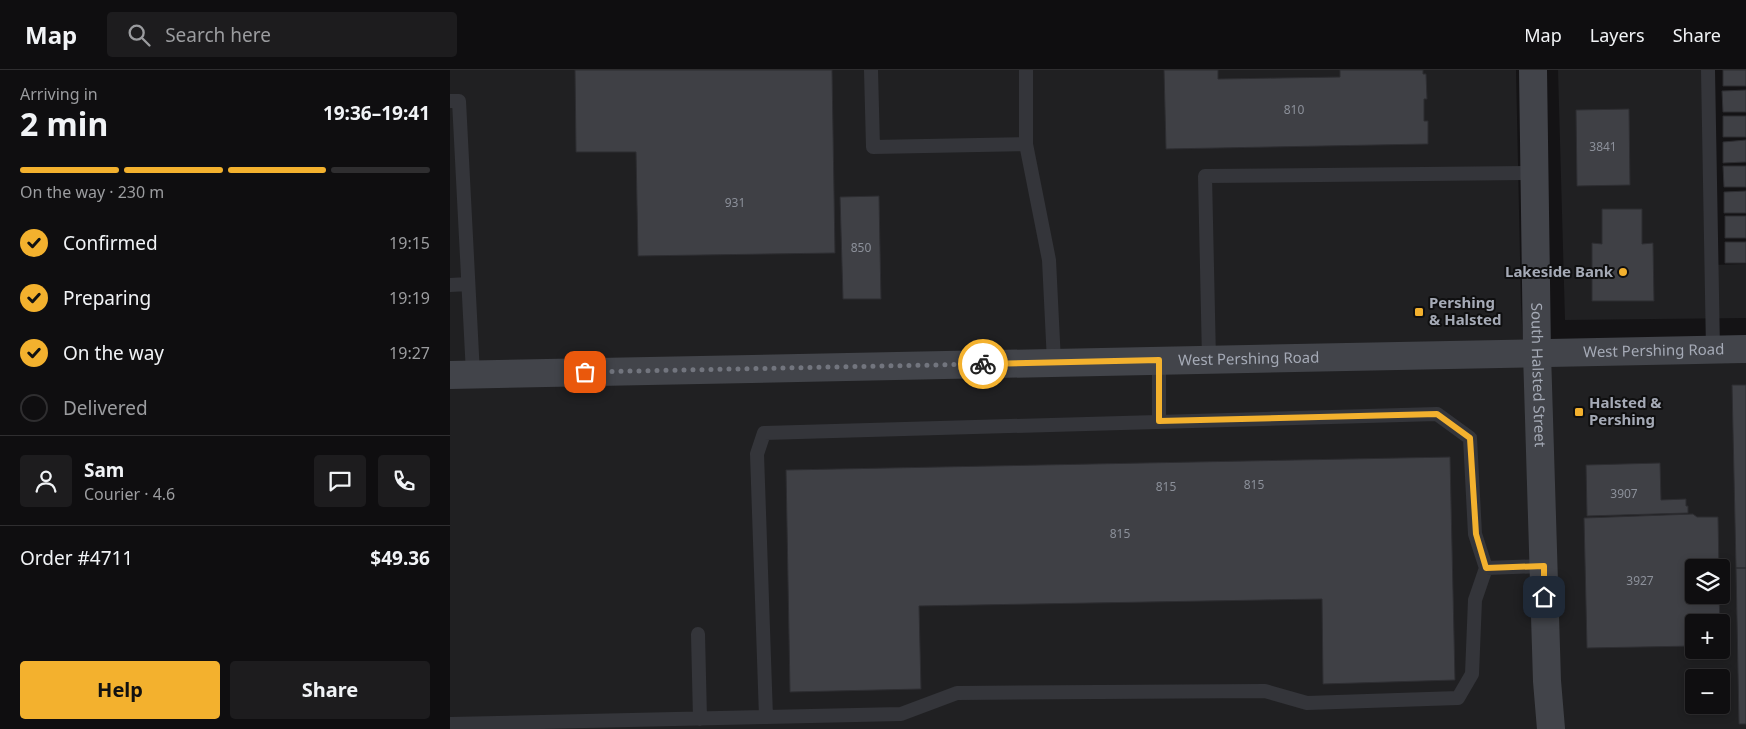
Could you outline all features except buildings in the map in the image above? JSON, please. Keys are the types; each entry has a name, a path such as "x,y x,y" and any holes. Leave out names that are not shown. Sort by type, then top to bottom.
{"main road":[{"name":"South Halsted Street","path":"1533,70 1537,352 1547,681 1552,729"},
{"name":"West Pershing Road","path":"461,374 1746,349"},
{"name":"South Halsted Street","path":"1543,729 1547,681"}],"lane":[{"path":"871,70 873,146 1026,144"},
{"path":"1026,70 1026,144 1049,260 1054,362"},
{"path":"1708,70 1713,350"},
{"path":"450,101 459,101 468,284 461,374"},
{"path":"1209,359 1205,176 1535,173"},
{"path":"450,285 468,284"},
{"path":"1159,360 1159,421"},
{"path":"450,724 700,719 901,714 957,693 1265,691 1307,703 1458,698 1472,674 1476,600 1486,568 1476,534 1470,438 1437,414 764,433 757,454 766,717"},
{"path":"1486,568 1544,566"},
{"path":"698,634 700,719"}],"shaded area":[{"path":"450,70 1516,70 1524,365 1746,363 1746,729 450,729"},
{"path":"1558,70 1708,70 1712,265 1746,264 1746,318 1565,320"}],"way so far":[{"path":"585,372 983,364"}],"place":[{"name":"Lakeside Bank","path":"1623,272"},
{"name":"Pershing & Halsted","path":"1419,312"},
{"name":"Halsted & Pershing","path":"1579,412"}],"route":[{"path":"983,364 1159,360 1159,421 1437,414 1470,438 1476,534 1486,568 1544,566 1544,597"}]}
